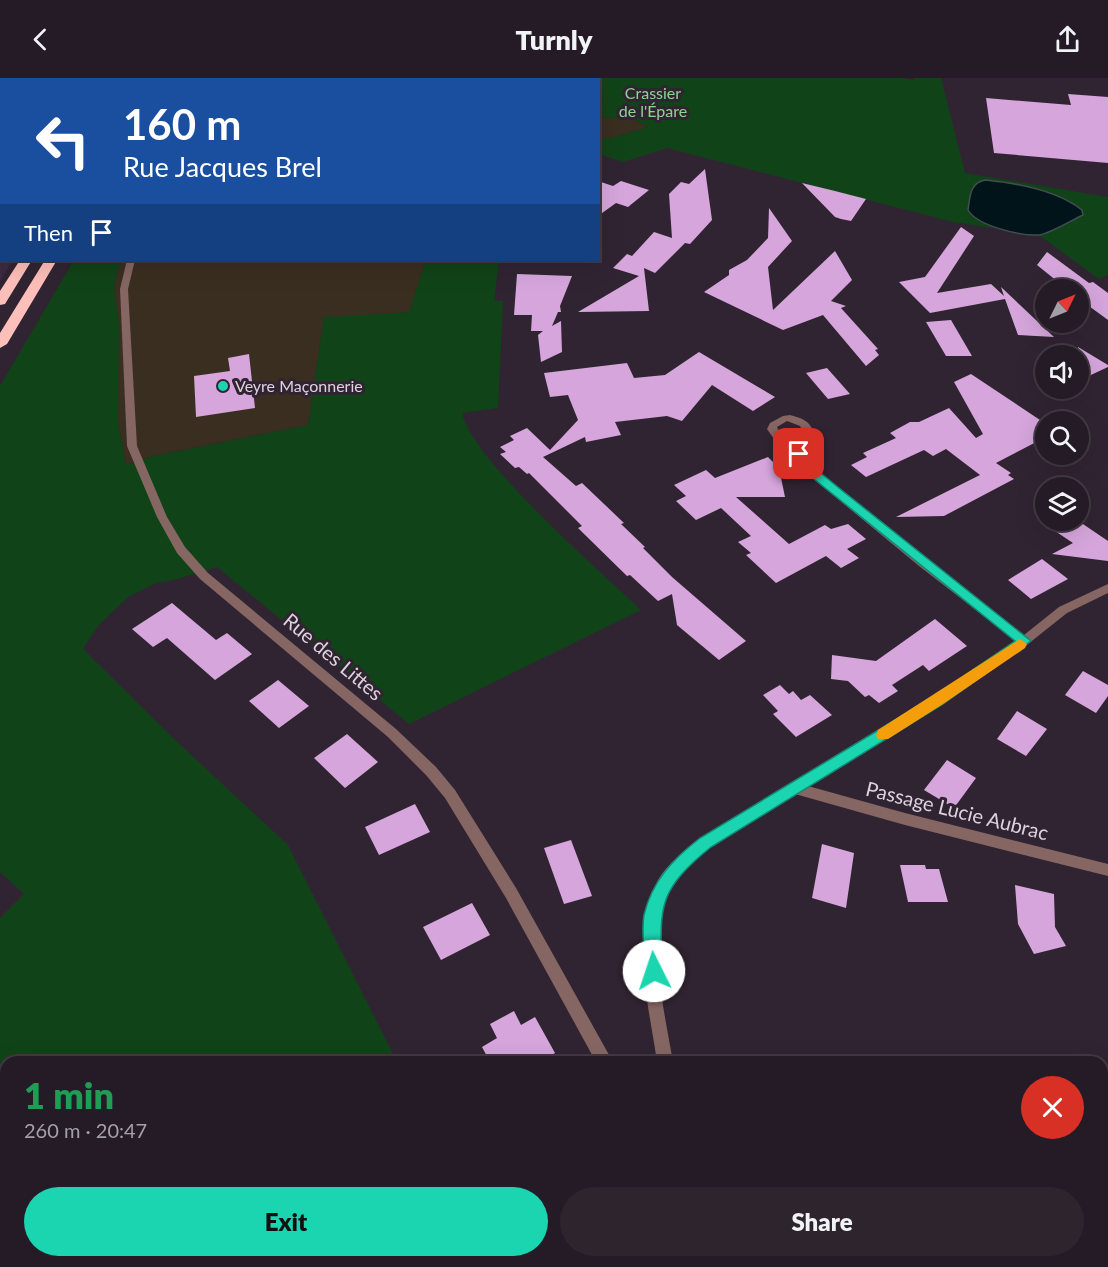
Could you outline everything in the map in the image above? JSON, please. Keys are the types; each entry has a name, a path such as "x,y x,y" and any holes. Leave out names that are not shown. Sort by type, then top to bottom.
{"highway":[{"path":"0,302 25,261"},
{"path":"0,344 50,261"}],"street":[{"name":"Rue des Littes","path":"131,261 124,289 132,446 162,517 181,550 204,576 392,733 431,771 450,794 511,892 602,1056"},
{"path":"795,442 799,454 813,472 923,563 1024,641"},
{"path":"664,1056 652,954 652,917 664,885 680,863 705,842 797,789 938,700 1024,641 1063,610 1108,588"},
{"name":"Passage Lucie Aubrac","path":"797,789 905,819 1108,870"}],"shaded area":[{"path":"600,117 633,119 648,127 600,139"},
{"path":"985,180 1010,183 1061,197 1082,210 1083,215 1039,235 1011,232 990,225 980,221 968,210 970,195 974,187"},
{"path":"0,261 12,261 0,281"},
{"path":"122,261 426,261 409,312 324,318 308,425 153,456 126,465 118,421 119,325 114,288 118,268"}],"green space":[{"name":"Crassier de l'Épare","path":"600,78 902,78 914,80 914,78 941,78 965,173 1108,197 1108,274 1099,279 1039,235 953,222 667,148 623,162 600,154 600,139 648,127 633,119 600,117"},
{"path":"73,261 122,261 118,268 114,288 119,325 118,421 126,465 153,456 308,425 324,317 409,312 426,261 499,261 494,301 503,301 498,408 462,413 471,433 512,486 641,610 409,724 217,567 156,583 128,597 98,626 83,649 174,739 288,845 394,1056 0,1056 0,918 24,894 0,872 0,386"}],"building":[{"path":"1068,94 1108,97 1108,163 994,153 986,98 1071,105"},
{"path":"705,169 712,220 690,244 685,243 655,273 644,268 649,311 578,312 639,276 613,268 627,254 632,256 654,232 672,238 669,194 681,182 689,184"},
{"path":"621,181 649,190 628,207 616,203 600,215 600,182 613,186"},
{"path":"802,183 866,199 851,221 841,219 835,217"},
{"path":"769,208 792,241 768,267 773,310 835,251 852,280 831,301 846,306 841,308 878,349 875,350 879,355 866,366 823,315 783,330 704,292 729,275 729,270 747,260 768,238"},
{"path":"961,227 974,236 937,293 991,284 1004,296 1001,287 1035,319 1035,333 1050,333 1054,337 1018,335 1005,299 930,313 899,282 925,277"},
{"path":"1047,252 1084,279 1054,279 1037,265"},
{"path":"517,274 572,276 560,306 561,312 558,312 552,326 561,321 562,352 541,362 538,335 543,331 531,331 532,315 514,315"},
{"path":"1093,282 1108,293 1108,320 1089,306 1089,283"},
{"path":"951,320 972,356 946,356 926,322"},
{"path":"699,352 775,397 753,411 712,385 682,421 667,416 615,422 621,435 586,442 585,437 543,457 576,486 582,483 624,523 621,524 672,577 746,641 719,660 677,625 672,594 658,601 630,575 627,576 578,528 582,526 529,473 527,474 519,467 515,468 500,454 506,452 500,447 514,440 510,436 527,428 550,450 578,420 568,395 550,397 544,373 627,363 634,378 665,375"},
{"name":"Veyre Maçonnerie","path":"249,354 255,408 196,417 194,376 230,371 228,358"},
{"path":"1089,354 1108,365 1089,376"},
{"path":"827,368 850,394 828,399 806,373"},
{"path":"971,374 1035,417 1035,443 996,463 1011,473 1008,475 1014,479 944,516 896,517 980,475 946,449 933,456 924,450 866,477 851,465 867,457 863,453 896,438 890,433 910,422 919,422 949,408 976,438 983,434 954,382"},
{"path":"768,457 779,468 785,497 736,497 789,544 825,525 831,529 848,524 866,539 847,549 859,558 841,568 826,556 776,583 746,555 751,553 738,542 751,536 721,508 696,520 676,501 686,496 674,485 706,470 715,478"},
{"path":"1089,528 1108,541 1108,561 1052,554 1073,543 1055,531 1089,531"},
{"path":"1042,559 1068,579 1031,599 1008,580"},
{"path":"172,603 216,640 227,633 252,654 215,680 167,638 153,647 132,629"},
{"path":"935,619 967,646 929,671 923,665 892,685 898,691 879,703 869,695 865,697 848,681 831,679 832,655 876,661"},
{"path":"1083,671 1108,685 1108,696 1096,713 1065,695"},
{"path":"278,680 309,706 279,728 249,701"},
{"path":"780,685 789,694 793,691 801,700 810,695 832,715 796,737 773,714 778,711 763,695"},
{"path":"1017,711 1047,729 1026,756 997,739"},
{"path":"347,734 378,762 345,788 314,758"},
{"path":"947,760 976,778 954,808 924,790"},
{"path":"415,804 430,832 379,855 365,827"},
{"path":"571,840 592,896 564,904 544,848"},
{"path":"822,844 854,853 846,908 812,898"},
{"path":"900,865 925,865 926,869 939,869 948,902 908,902"},
{"path":"1015,885 1054,894 1055,927 1066,946 1034,954 1018,924"},
{"path":"472,903 490,935 441,960 423,927"},
{"path":"514,1011 521,1025 535,1017 555,1053 550,1056 487,1056 482,1047 497,1038 490,1024"}],"slow traffic":[{"path":"883,735 1020,644"}],"place":[{"name":"Veyre Maçonnerie","path":"223,386"}],"route":[{"path":"654,971 652,917 664,885 680,863 705,842 797,789 938,700 1024,641 835,491 813,472 799,454"}]}
